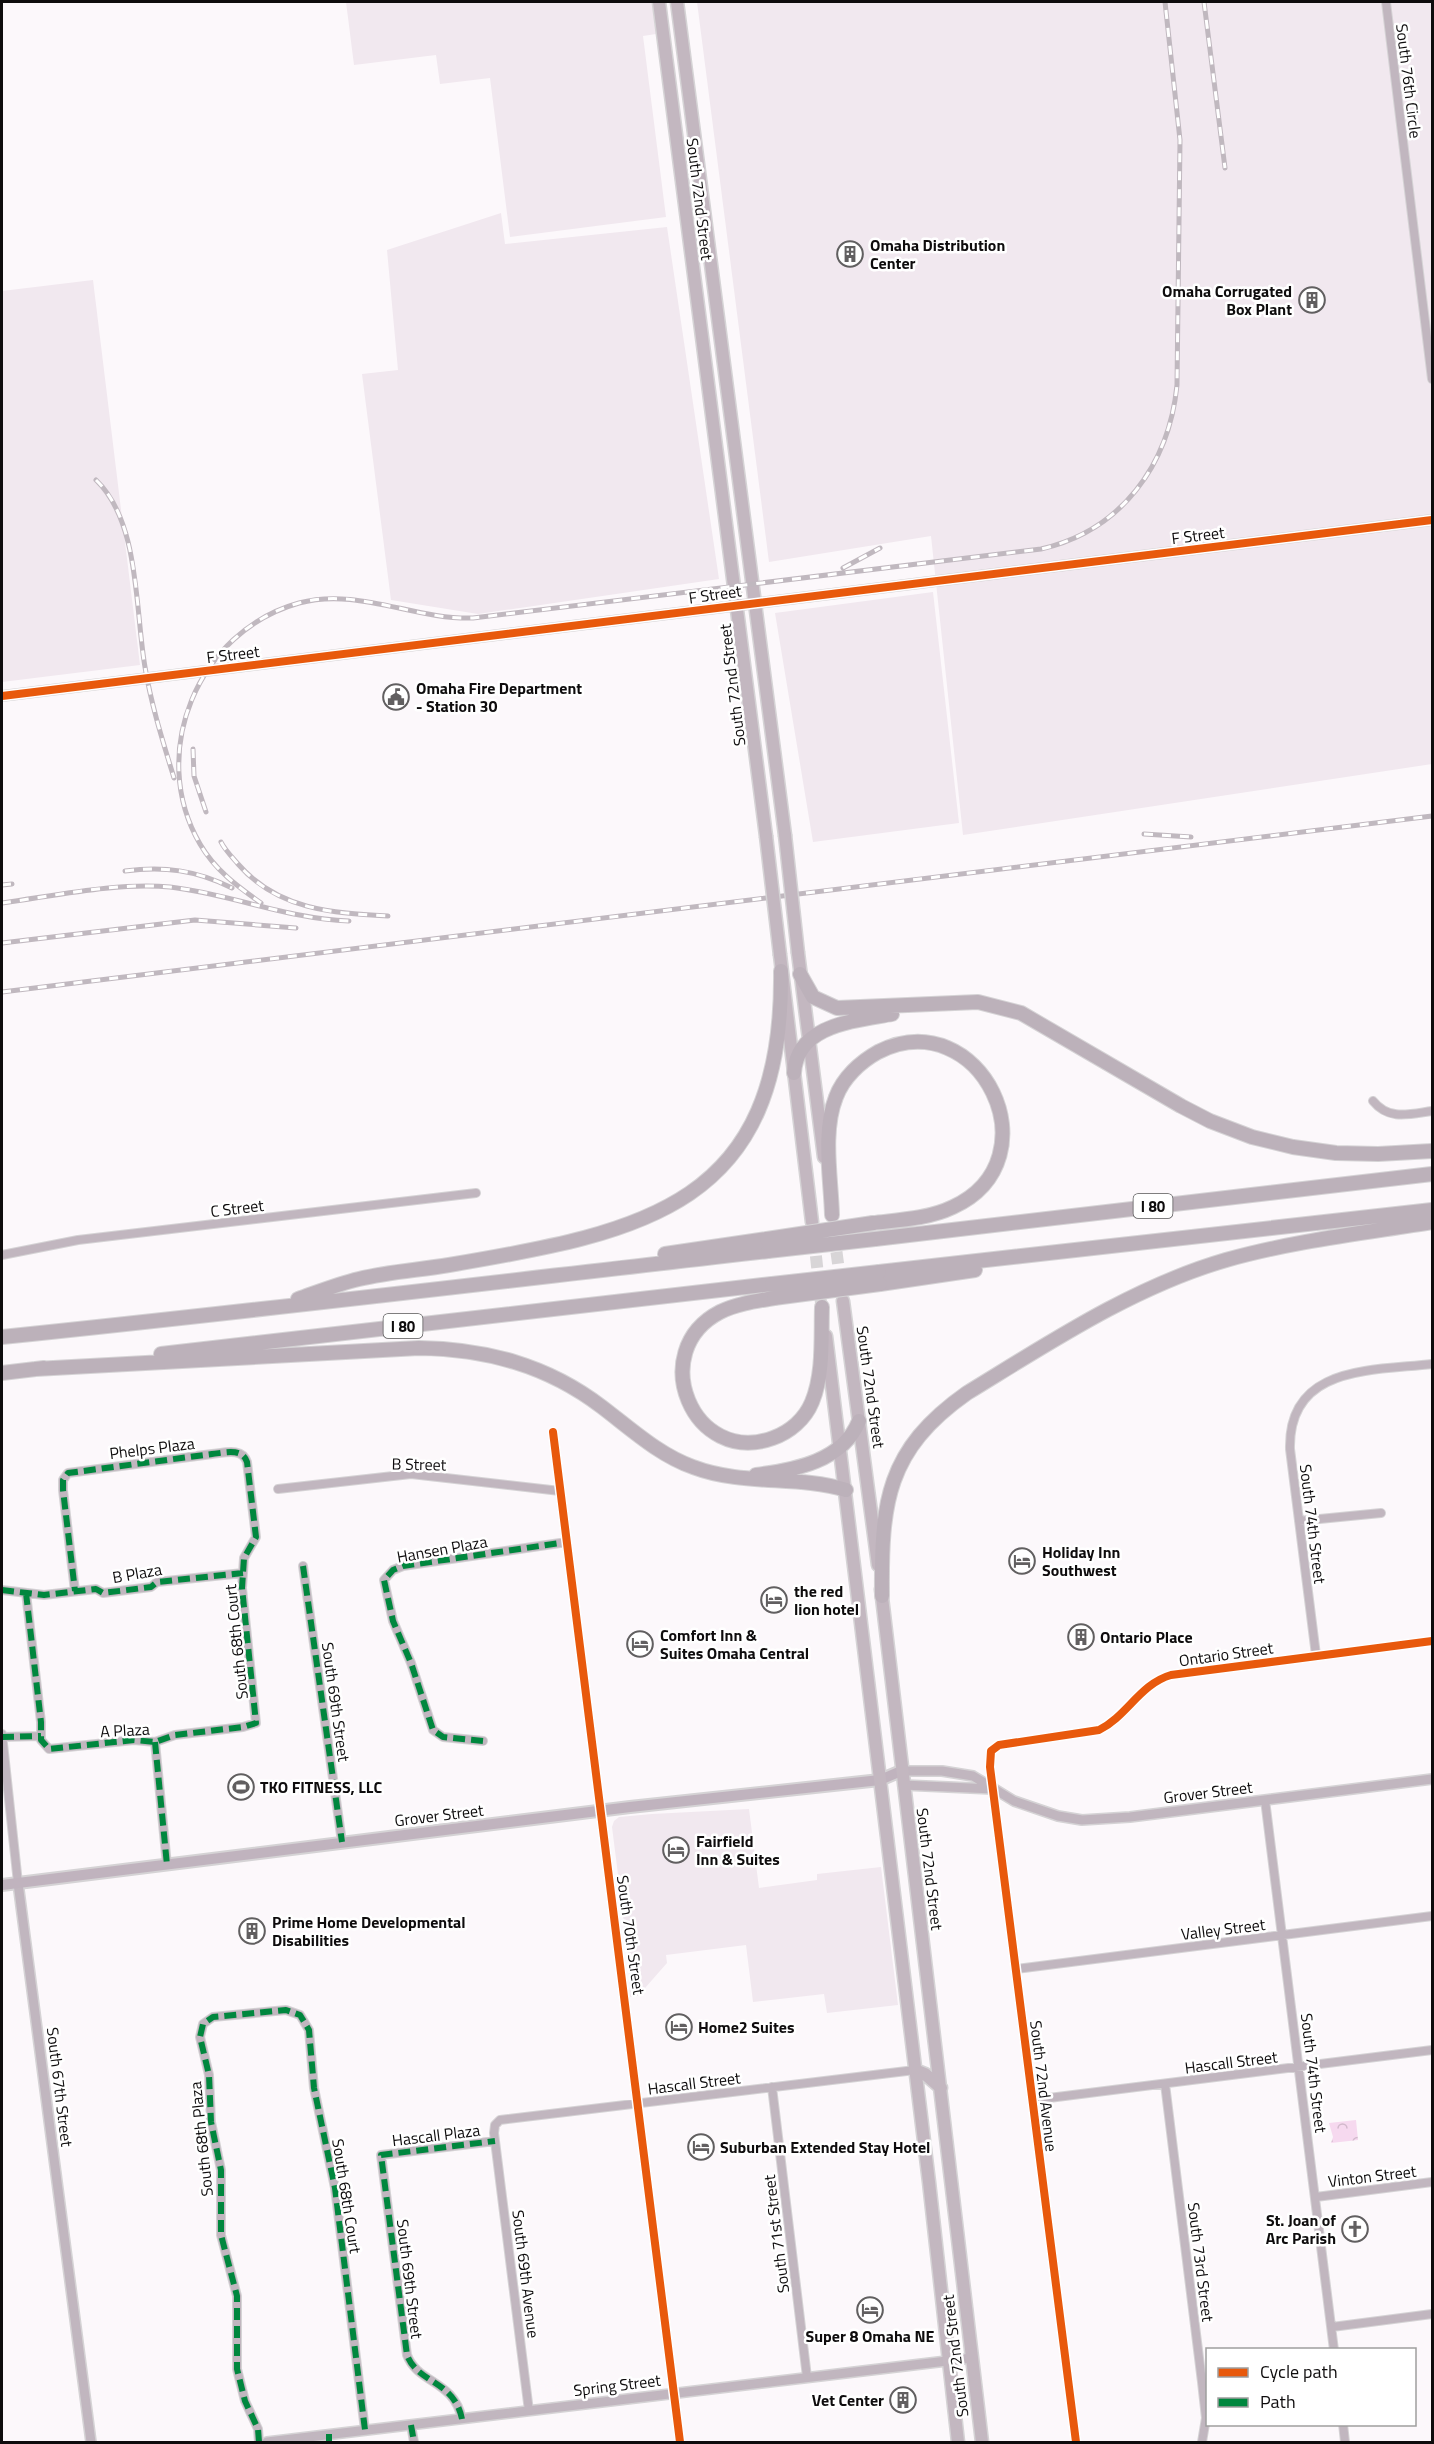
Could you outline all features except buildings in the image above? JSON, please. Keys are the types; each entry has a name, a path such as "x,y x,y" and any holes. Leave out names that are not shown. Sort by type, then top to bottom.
{"highway":[{"path":"264,1310 360,1279 482,1259 582,1237 643,1219 678,1203 717,1172 739,1145 756,1117 769,1083 777,1050 781,971"},
{"path":"800,974 813,997 837,1008 978,1002 1006,1007 1035,1019 1181,1106 1210,1121 1252,1137 1293,1147 1336,1153 1378,1154 1432,1151"},
{"path":"794,1073 795,1059 808,1038 835,1027 880,1016 978,1002"},
{"path":"767,1245 950,1209 980,1188 996,1163 1003,1126 997,1098 976,1067 951,1050 921,1043 891,1047 864,1061 843,1083 834,1101 830,1127 832,1217"},
{"name":"I 80","path":"2,1337 264,1310 521,1279 767,1245 874,1239 1432,1174"},
{"name":"I 80","path":"2,1373 772,1284 879,1278 1140,1243 1432,1210"},
{"path":"882,1596 883,1520 898,1470 920,1435 967,1393 1121,1303 1199,1269 1275,1248 1432,1222"},
{"path":"822,1305 819,1373 813,1400 807,1412 794,1427 777,1437 754,1442 731,1440 711,1430 692,1409 682,1381 684,1358 694,1336 714,1316 731,1308 774,1298 879,1278"},
{"path":"35,1370 418,1348 470,1351 508,1358 550,1376 586,1396 650,1444 678,1460 708,1472 740,1477 811,1482 846,1490"},
{"path":"740,1477 808,1463 841,1448 851,1438 859,1422"}],"main road":[{"name":"South 72nd Street","path":"659,2 686,225 739,605 812,1222"},
{"name":"South 72nd Street","path":"677,2 756,602 800,974 832,1217"},
{"path":"665,52 683,50"},
{"path":"686,225 705,223"},
{"name":"South 72nd Street","path":"843,1301 882,1596 982,2442"},
{"name":"South 72nd Street","path":"822,1305 841,1448 958,2442"},
{"name":"Grover Street","path":"2,1885 601,1811 880,1780 902,1772"},
{"name":"Grover Street","path":"880,1780 903,1785"},
{"path":"915,2070 925,2074 941,2088"}],"street":[{"name":"South 76th Circle","path":"1386,2 1432,379"},
{"name":"F Street","path":"2,696 1432,520"},
{"path":"1373,1101 1382,1110 1393,1115 1432,1111"},
{"name":"C Street","path":"2,1255 78,1240 476,1193"},
{"name":"South 74th Street","path":"1316,1655 1290,1434 1294,1416 1305,1398 1320,1385 1337,1377 1432,1364"},
{"name":"South 70th Street","path":"553,1432 680,2442"},
{"name":"Phelps Plaza","path":"75,1591 63,1490 65,1476 71,1472 212,1454 235,1452 242,1455"},
{"name":"South 68th Court","path":"242,1455 247,1462 256,1537 243,1558 256,1723"},
{"name":"B Street","path":"278,1489 411,1474 560,1491"},
{"path":"1299,1521 1381,1513"},
{"name":"Hansen Plaza","path":"483,1741 438,1735 433,1730 391,1612 384,1580 393,1570 403,1566 567,1542"},
{"name":"South 69th Street","path":"303,1566 342,1842"},
{"name":"B Plaza","path":"2,1590 44,1595 96,1589 103,1593 151,1587 157,1582 243,1573"},
{"path":"2,1736 41,1736 26,1593"},
{"name":"Ontario Street","path":"1008,1744 1099,1730 1113,1722 1142,1692 1165,1677 1432,1641"},
{"name":"A Plaza","path":"41,1736 41,1743 52,1749 134,1740 155,1743 175,1734 243,1727 256,1723"},
{"name":"South 67th Street","path":"2,1736 18,1883 91,2442"},
{"path":"155,1743 167,1865"},
{"name":"South 72nd Avenue","path":"1008,1744 999,1745 991,1751 993,1789 1076,2442"},
{"name":"Grover Street","path":"902,1772 942,1771 973,1776 1032,1809 1082,1820 1109,1820 1432,1779"},
{"name":"Grover Street","path":"903,1785 993,1789"},
{"name":"South 74th Street","path":"1265,1800 1334,2348"},
{"name":"Valley Street","path":"1016,1969 1432,1917"},
{"name":"South 68th Court","path":"254,2014 286,2010 300,2016 309,2030 314,2088 335,2188 365,2430"},
{"name":"South 68th Plaza","path":"254,2014 213,2017 203,2024 200,2037 209,2075 211,2121 221,2170 221,2235 237,2296 237,2369 245,2401 258,2429 259,2442"},
{"name":"Hascall Street","path":"1033,2100 1432,2050"},
{"name":"Hascall Street","path":"495,2141 495,2125 504,2119 915,2070"},
{"name":"South 73rd Street","path":"1165,2084 1206,2418 1202,2442"},
{"name":"South 71st Street","path":"772,2087 807,2378"},
{"name":"Hascall Plaza","path":"381,2155 495,2141"},
{"name":"South 69th Avenue","path":"495,2141 529,2411"},
{"name":"South 69th Street","path":"381,2155 407,2355 413,2365 453,2395 459,2404 462,2419"},
{"name":"Vinton Street","path":"1316,2197 1432,2182"},
{"path":"1332,2327 1432,2314"},
{"name":"Spring Street","path":"267,2442 329,2438 365,2430 972,2358"},
{"path":"411,2425 414,2442"},
{"path":"1343,2426 1345,2442"}],"shaded area":[{"path":"346,2 652,2 656,34 643,36 666,217 510,237 490,78 440,84 436,55 354,65"},
{"path":"697,2 1432,2 1432,764 963,835 931,536 769,562"},
{"path":"501,213 505,244 667,227 719,579 478,614 391,600 362,374 398,370 387,250"},
{"path":"93,280 140,665 2,682 2,291"},
{"path":"933,592 959,823 813,842 775,613"},
{"path":"749,1809 759,1888 817,1880 817,1874 881,1867 898,2005 827,2013 824,1994 753,2002 746,1945 666,1955 667,1963 638,1996 630,1997 628,1954 612,1827 614,1821 619,1817 652,1814"}],"green space":[{"path":"1356,2120 1358,2140 1331,2143 1333,2137 1329,2123"}],"tunnel":[{"path":"834,1234 841,1285"},
{"path":"814,1238 821,1303"}],"railway":[{"path":"261,903 220,870 200,844 185,809 179,772 181,735 192,700 209,668 233,640 264,618 299,603 321,599 364,601 429,614 473,618 1041,549 1069,540 1095,527 1117,510 1136,490 1152,467 1164,442 1177,385 1180,140 1165,2"},
{"path":"1204,2 1225,168"},
{"path":"96,480 110,498 121,519 128,543 148,681 174,778"},
{"path":"843,568 880,548"},
{"path":"193,749 194,776 206,812"},
{"path":"2,992 1432,816"},
{"path":"1144,834 1191,837"},
{"path":"221,842 238,864 254,879 270,891 288,900 326,910 388,916"},
{"path":"125,871 167,869 193,873 232,888"},
{"path":"2,885 12,884"},
{"path":"2,903 107,888 170,887 193,890 303,916 349,921"},
{"path":"2,943 195,920 296,928"}],"marked path":[{"path":"26,1593 41,1722 41,1740 49,1749 134,1740 155,1742 175,1735 243,1727 256,1723 242,1588 244,1558 256,1537 247,1462 241,1454 227,1452 68,1473 63,1480 63,1490 75,1591"},
{"path":"483,1741 443,1737 433,1730 411,1663 393,1621 384,1580 393,1570 403,1566 567,1542"},
{"path":"303,1566 342,1842"},
{"path":"2,1590 44,1595 96,1589 103,1593 151,1587 157,1582 243,1573"},
{"path":"2,1737 41,1736"},
{"path":"155,1742 167,1865"},
{"path":"259,2442 258,2429 245,2401 237,2369 237,2296 221,2235 221,2170 211,2122 209,2075 200,2037 203,2024 213,2017 286,2010 300,2015 309,2030 314,2088 335,2188 365,2430"},
{"path":"462,2419 452,2397 419,2372 407,2355 381,2155 495,2141"},
{"path":"411,2425 414,2442"},
{"path":"329,2434 329,2442"}],"cycle path":[{"path":"2,696 1432,520"},
{"path":"553,1432 680,2442"},
{"path":"1076,2442 990,1767 991,1751 999,1745 1099,1730 1118,1717 1151,1685 1171,1675 1432,1641"}],"place":[{"name":"Omaha Distribution Center","path":"850,254"},
{"name":"Omaha Corrugated Box Plant","path":"1312,300"},
{"name":"Omaha Fire Department - Station 30","path":"396,697"},
{"name":"Holiday Inn Southwest","path":"1022,1561"},
{"name":"the red lion hotel","path":"774,1600"},
{"name":"Ontario Place","path":"1081,1637"},
{"name":"Comfort Inn & Suites Omaha Central","path":"640,1644"},
{"name":"TKO FITNESS, LLC","path":"241,1787"},
{"name":"Fairfield Inn & Suites","path":"676,1850"},
{"name":"Prime Home Developmental Disabilities","path":"252,1931"},
{"name":"Home2 Suites","path":"679,2027"},
{"name":"Suburban Extended Stay Hotel","path":"701,2147"},
{"name":"St. Joan of Arc Parish","path":"1355,2229"},
{"name":"Super 8 Omaha NE","path":"870,2310"},
{"name":"Vet Center","path":"903,2400"}]}
